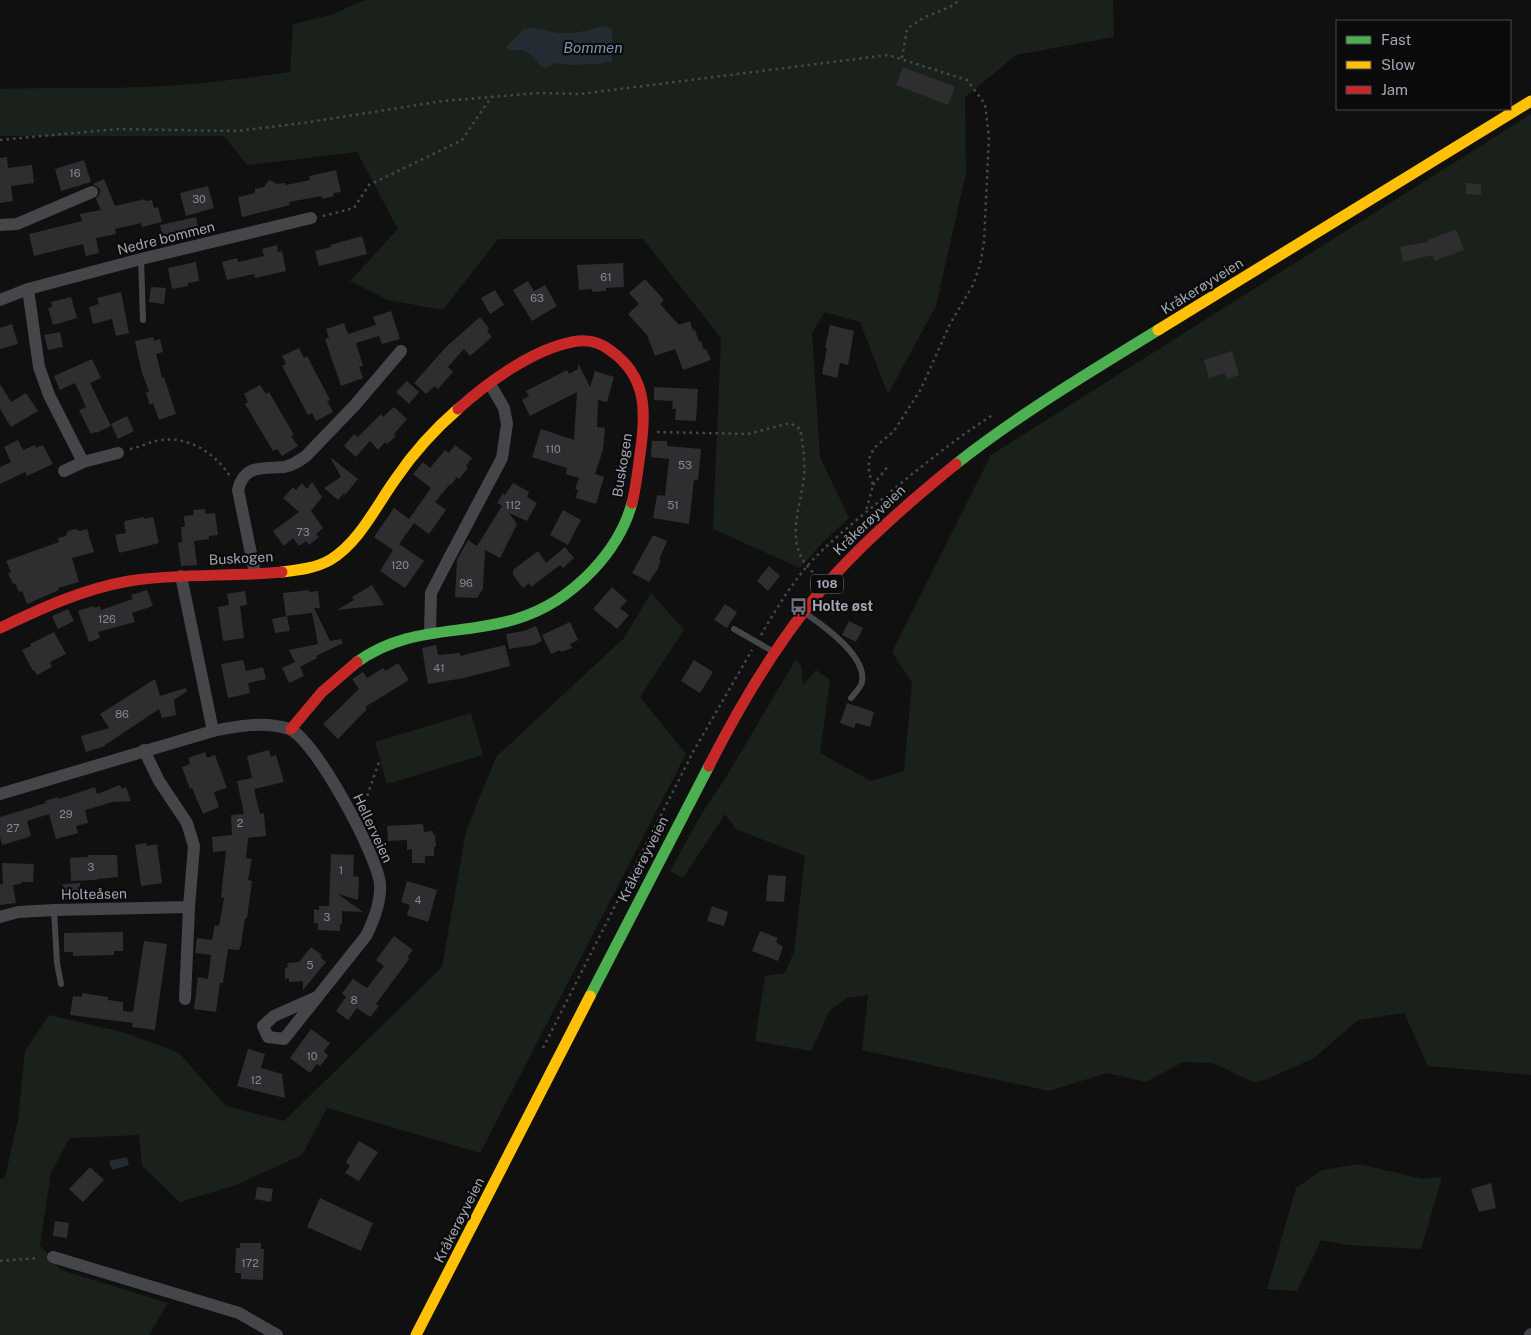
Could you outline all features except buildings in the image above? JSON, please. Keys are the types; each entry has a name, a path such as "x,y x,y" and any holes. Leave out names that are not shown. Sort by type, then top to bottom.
{"main road":[{"name":"Kråkerøyveien","path":"416,1335 720,744 742,704 775,653 825,586 894,516 947,470 998,432 1117,356 1531,101"},
{"name":"Buskogen","path":"0,628 59,600 97,587 181,576 292,571 317,566 330,561 350,544 395,479 436,429 454,410 490,384 543,350 570,340 590,340 611,350 623,359 634,374 641,390 643,431 635,495 621,534 594,570 575,588 551,605 531,614 501,623 430,632 390,644 368,654 316,698 291,729"}],"street":[{"path":"0,225 17,224 92,192"},
{"name":"Nedre bommen","path":"0,300 28,289 141,258 311,218"},
{"path":"28,289 39,367 49,395 83,462"},
{"path":"254,573 238,490 241,480 246,474 259,467 285,467 297,463 306,456 401,351"},
{"path":"430,632 432,593 446,562 502,458 507,424 504,408 490,384"},
{"path":"64,470 83,462 118,453"},
{"path":"181,576 213,731"},
{"path":"0,794 213,731 240,726 268,725 291,729"},
{"name":"Hellerveien","path":"291,729 312,750 341,794 378,869 380,886 375,919 366,936 317,997"},
{"path":"144,750 159,780 187,823 194,846 185,999"},
{"name":"Holteåsen","path":"0,917 18,912 54,910 189,907"},
{"path":"54,1257 239,1313 277,1335"}],"lane":[{"path":"141,258 143,320"},
{"path":"804,612 826,628 856,658 862,673 862,683 851,698"},
{"path":"734,629 775,653"},
{"path":"54,910 57,963 61,984"}],"path":[{"path":"902,59 907,30 923,18 950,7 960,0"},
{"path":"0,140 117,129 237,131 303,123 443,100 539,93 580,94 888,55 966,80 985,104 989,136 984,242 980,265 973,284 950,324 921,389 894,430 874,448 869,459 869,472 873,484"},
{"path":"311,218 354,208 369,185 462,140 492,96"},
{"path":"643,431 748,434 790,423 800,429 803,444 804,475 797,517 796,540 802,559 808,566 857,519"},
{"path":"118,453 158,440 176,440 198,446 212,455 223,466 238,490"},
{"path":"866,512 873,484 889,465"},
{"path":"355,823 365,804 380,759"},
{"path":"0,1261 54,1257"}],"shaded area":[{"path":"365,0 1113,0 1114,37 1016,55 965,97 966,173 936,306 888,394 860,322 825,312 812,333 820,457 849,518 823,542 800,568 713,529 721,338 643,239 498,239 443,310 388,300 350,281 398,229 357,152 247,165 224,136 0,136 0,89 163,86 290,72 293,24 331,15"},
{"path":"1531,114 1531,1075 1428,1066 1404,1013 1358,1020 1314,1058 1265,1080 1253,1082 1213,1063 1183,1062 1146,1082 1107,1073 1049,1091 862,1050 868,995 847,998 830,1010 811,1051 755,1041 765,976 785,973 794,952 805,856 736,829 725,814 683,878 670,871 701,815 728,774 796,659 801,666 803,685 816,670 830,680 820,753 871,781 904,771 912,683 892,652 991,455"},
{"path":"651,593 684,630 640,697 686,754 480,1153 327,1108 302,1155 236,1185 180,1202 142,1166 139,1135 70,1138 51,1172 40,1245 61,1270 168,1303 149,1335 0,1335 0,1179 5,1178 18,1119 25,1051 49,1015 126,1033 179,1053 226,1106 284,1121 442,967 466,831 496,757 624,638"},
{"path":"471,713 483,755 387,784 375,742"},
{"path":"1359,1164 1423,1179 1442,1177 1421,1249 1347,1245 1321,1240 1297,1291 1267,1289 1296,1188 1322,1170"}],"water":[{"name":"Bommen","path":"604,26 612,29 612,61 598,64 573,65 556,63 545,69 527,52 523,50 511,51 506,47 524,29 532,28 559,33 575,33"},
{"path":"127,1157 129,1165 112,1170 109,1161"}],"traffic: fast":[{"path":"956,464 1030,411 1158,330"},
{"path":"357,662 376,650 396,642 435,633 495,624 516,619 548,606 575,587 599,563 621,531 632,503"},
{"path":"590,996 709,766"}],"traffic: slow":[{"path":"1158,330 1531,101"},
{"path":"282,572 319,565 341,552 359,533 418,450 458,409"},
{"path":"416,1335 590,996"}],"traffic: jam":[{"path":"458,409 511,368 542,352 577,341 588,341 602,345 623,361 632,372 642,397 642,439 632,503"},
{"path":"709,766 734,719 775,651 823,588 887,523 956,464"},
{"path":"0,628 47,606 112,584 167,577 282,572"},
{"path":"291,729 322,692 357,662"}],"place":[{"name":"Holte øst","path":"798,606"}]}
